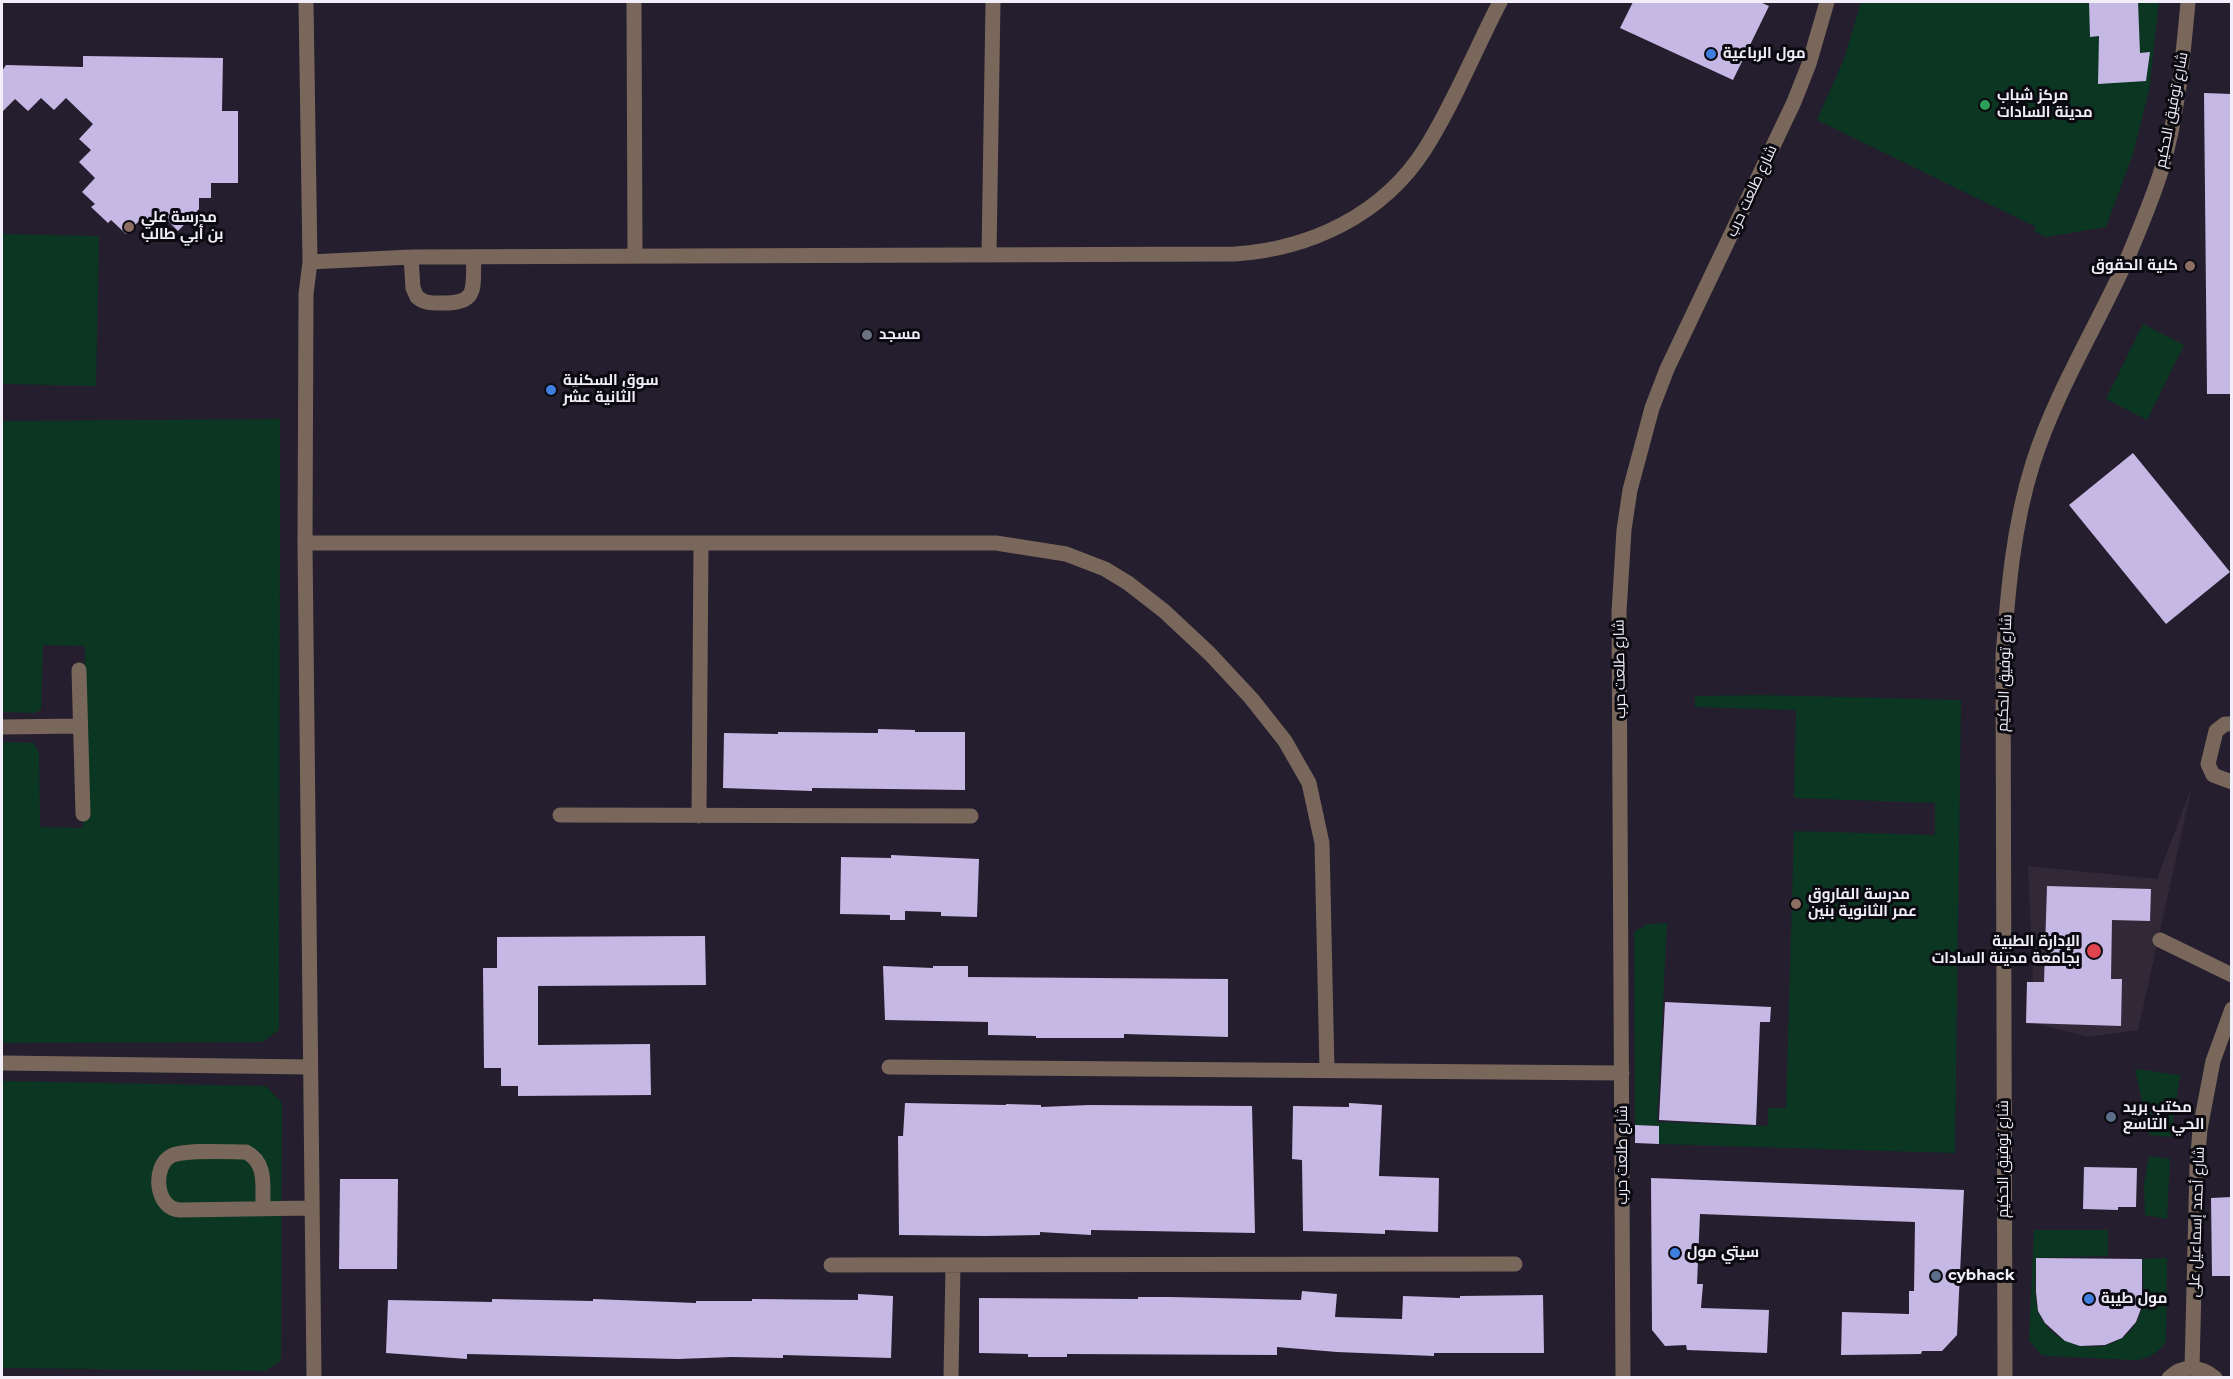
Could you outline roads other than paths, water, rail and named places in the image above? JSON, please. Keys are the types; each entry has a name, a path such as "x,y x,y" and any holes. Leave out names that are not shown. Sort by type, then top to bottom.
{"street":[{"path":"306,2 310,262 306,294 305,543 314,1377"},
{"path":"634,2 635,256"},
{"path":"989,255 993,2"},
{"path":"310,262 411,257 1235,254 1282,248 1327,233 1368,209 1389,192 1424,151 1500,2"},
{"name":"شارع طلعت حرب","path":"1623,1377 1619,612 1620,571 1630,490 1649,418 1667,369 1794,102 1809,64 1827,2"},
{"name":"شارع توفيق الحكيم","path":"2005,1377 2003,656 2010,571 2021,509 2044,432 2127,257 2162,167 2182,63 2188,2"},
{"path":"411,257 413,288 417,297 426,303 460,303 468,299 472,292 474,257"},
{"path":"305,543 996,543 1066,554 1105,569 1128,583 1164,611 1210,654 1251,698 1285,741 1309,783 1322,843 1327,1071"},
{"path":"699,816 701,543"},
{"path":"79,670 83,814"},
{"path":"2231,724 2216,730 2208,764 2213,775 2232,782"},
{"path":"2,727 80,726"},
{"path":"560,815 971,816"},
{"path":"2160,940 2232,975"},
{"name":"شارع أحمد إسماعيل على","path":"2192,1368 2200,1130 2213,1061 2232,1009"},
{"path":"2,1063 310,1067"},
{"path":"889,1066 1622,1073"},
{"path":"263,1208 262,1167 255,1157 246,1152 182,1153 170,1156 162,1165 160,1194 162,1201 171,1209 312,1208"},
{"path":"831,1265 1515,1264"},
{"path":"951,1377 953,1265"},
{"path":"2169,1377 2181,1369 2192,1368 2201,1369 2215,1377"}],"place":[{"name":"مول الرباعية","path":"1711,54"},
{"name":"مركز شباب مدينة السادات","path":"1985,105"},
{"name":"مدرسة علي بن أبي طالب","path":"129,227"},
{"name":"كلية الحقوق","path":"2190,266"},
{"name":"مسجد","path":"867,335"},
{"name":"سوق السكنية الثانية عشر","path":"551,390"},
{"name":"مدرسة الفاروق عمر الثانوية بنين","path":"1796,904"},
{"name":"الإدارة الطبية بجامعة مدينة السادات","path":"2094,951"},
{"name":"مكتب بريد الحي التاسع","path":"2111,1117"},
{"name":"سيتي مول","path":"1675,1253"},
{"name":"cybhack","path":"1936,1276"},
{"name":"مول طيبة","path":"2089,1299"}]}
